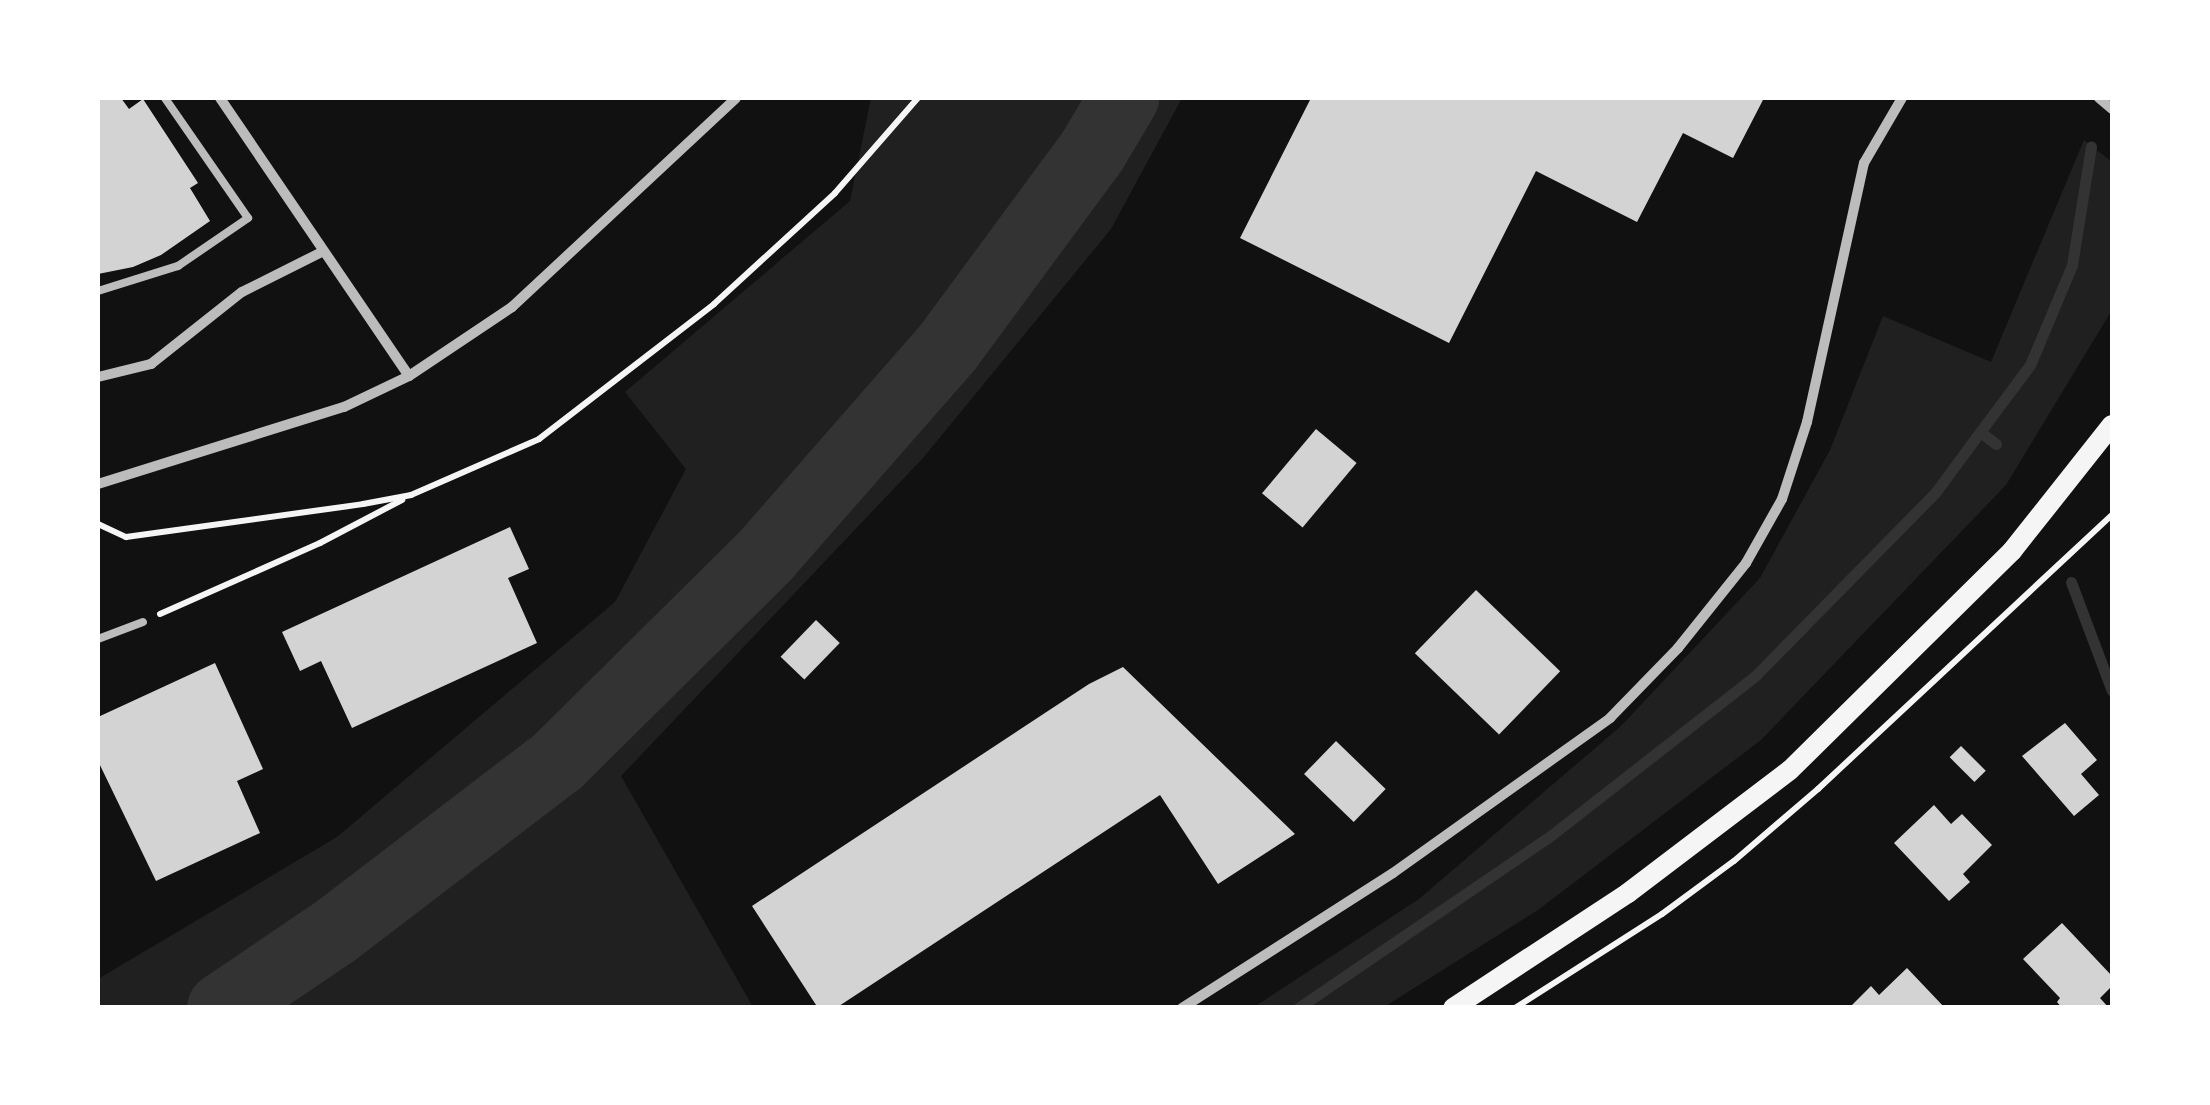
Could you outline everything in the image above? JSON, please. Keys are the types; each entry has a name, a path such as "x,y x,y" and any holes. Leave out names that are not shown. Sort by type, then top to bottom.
{"main road":[{"path":"1453,1008 1628,893 1790,770 2012,551 2112,425"}],"street":[{"path":"220,98 408,376"},
{"path":"98,484 344,406 408,376 512,307 736,98"},
{"path":"1182,1008 1393,873 1610,718 1690,634 1746,562 1782,499 1807,422 1864,164 1902,98"},
{"path":"2100,98 2112,109"},
{"path":"98,378 152,364 242,292 322,252"}],"lane":[{"path":"98,291 178,266 248,218 165,98"},
{"path":"98,638 143,622"}],"path":[{"path":"143,622 539,438 714,304 836,192 918,98"},
{"path":"98,524 126,537 412,495"}],"shaded area":[{"path":"871,98 1182,98 1111,229 923,458 621,776 753,1007 98,1008 98,979 337,837 615,602 686,469 625,392 850,201"},
{"path":"2084,140 2112,162 2112,310 2006,485 1761,740 1538,910 1384,1007 1254,1007 1419,899 1621,726 1760,578 1830,450 1883,316 1991,362"}],"building":[{"path":"98,98 121,98 129,109 143,99 198,183 190,188 210,221 161,255 133,267 98,274"},
{"path":"1311,98 1764,98 1733,158 1683,133 1637,222 1536,171 1449,343 1240,238"},
{"path":"1316,429 1357,463 1303,527 1262,493"},
{"path":"510,527 529,569 508,578 537,643 352,728 321,661 300,671 282,632"},
{"path":"1476,590 1560,671 1499,735 1415,653"},
{"path":"816,620 840,643 804,680 781,657"},
{"path":"215,663 263,769 237,781 260,833 156,881 98,761 98,717"},
{"path":"1123,667 1295,834 1218,884 1160,795 836,1008 818,1008 752,906 1089,684"},
{"path":"2065,723 2097,760 2081,774 2099,795 2074,816 2022,756"},
{"path":"1336,741 1386,789 1354,822 1304,774"},
{"path":"1961,746 1986,771 1974,782 1950,757"},
{"path":"1934,805 1951,824 1962,814 1992,845 1963,874 1970,882 1949,901 1894,843"},
{"path":"2062,923 2112,976 2112,986 2100,998 2109,1008 2062,1008 2057,1002 2060,998 2023,959"},
{"path":"1907,968 1945,1008 1849,1008 1871,986 1879,995"}],"waterway":[{"path":"222,1008 337,930 557,762 766,555 948,347 1093,150 1124,98"},
{"path":"1996,444 1980,432 2030,365 2072,265 2091,147"},
{"path":"1298,1008 1549,837 1756,675 1935,493 1980,432"},
{"path":"2071,582 2112,691"}]}
